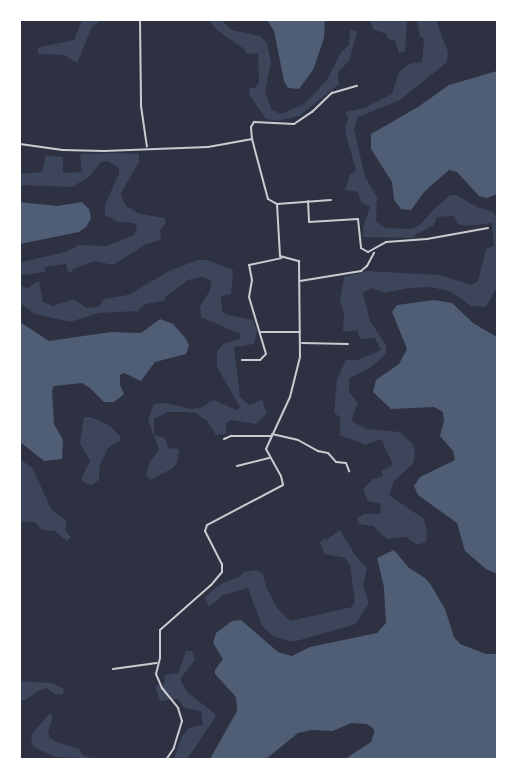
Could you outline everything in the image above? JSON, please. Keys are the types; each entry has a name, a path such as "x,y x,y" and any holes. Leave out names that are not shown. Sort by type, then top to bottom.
{"street":[{"path":"140,20 141,106 147,147"},
{"path":"331,200 277,204 268,199 251,127 254,122 284,126 294,124 312,112 332,93 357,86"},
{"path":"20,144 76,151 147,147 208,147 252,139"},
{"path":"308,201 309,222 358,219 361,248 368,252 386,242 428,239 489,228"},
{"path":"277,204 281,258"},
{"path":"300,281 361,271 367,266 375,250"},
{"path":"166,759 174,748 182,721 178,708 159,682 156,674 159,663 159,633 162,626 211,585 223,568 205,531 207,525 228,512 283,486 283,479 269,458 266,449 290,397 302,343 298,260 281,258 249,265 252,280 249,297 266,349 265,356 260,360 242,360"},
{"path":"260,332 300,332"},
{"path":"302,343 348,344"},
{"path":"224,439 271,435 298,440 318,452 328,453 336,462 346,463 349,471"},
{"path":"237,466 269,458"},
{"path":"113,669 159,663"}],"shaded area":[{"path":"82,20 101,20 92,27 77,63 64,55 39,54 37,49 41,47 74,40"},
{"path":"209,20 221,20 232,30 260,36 267,43 271,62 265,92 272,110 281,114 304,104 327,80 341,52 349,45 350,29 357,32 349,61 338,72 339,84 299,116 276,121 266,119 250,96 249,88 255,88 259,82 258,53 246,54 244,49 217,30"},
{"path":"267,20 325,20 324,38 313,70 299,89 288,88 284,81 274,31"},
{"path":"370,20 407,20 405,51 399,53 395,41 388,39 386,34 373,29"},
{"path":"417,20 436,20 448,52 447,62 400,100 358,117 354,129 365,177 377,197 376,222 386,228 411,229 420,225 450,195 456,195 477,207 493,212 498,219 496,289 486,307 471,306 452,292 431,287 409,288 385,293 371,288 363,293 370,321 386,345 386,354 370,368 349,378 349,392 358,403 352,417 353,422 367,429 400,432 413,444 415,454 413,464 394,481 389,495 424,519 426,542 417,545 406,537 387,539 373,526 359,524 357,518 364,514 380,514 381,504 368,501 363,489 373,479 383,476 381,471 393,465 381,439 365,445 340,435 340,418 334,412 337,379 346,360 358,360 381,350 375,338 360,339 357,330 343,332 344,314 340,301 344,277 367,271 439,275 472,285 478,281 486,249 494,246 492,223 466,226 458,224 454,216 437,217 434,225 415,235 415,238 363,237 363,227 370,207 361,202 358,192 345,190 350,175 356,170 345,131 348,117 345,112 364,108 392,94 399,72 409,64 422,62 424,39 420,36"},
{"path":"497,71 497,194 487,198 479,196 457,172 449,170 424,192 411,210 401,209 394,200 392,182 371,149 371,134 418,107 449,85"},
{"path":"80,154 139,154 139,162 121,193 122,198 126,206 140,214 165,218 166,222 160,230 161,240 146,244 113,265 95,261 73,269 72,272 68,272 66,264 45,267 45,272 24,275 20,273 22,262 65,252 79,245 107,246 134,235 137,227 134,223 119,222 105,215 105,205 119,173 119,168 107,161 101,162 89,177 72,187 20,185 20,174 42,172 46,155 63,157 63,173 82,172"},
{"path":"20,202 57,206 82,202 89,209 91,218 86,227 79,232 20,244"},
{"path":"198,260 207,260 233,270 231,294 221,296 222,311 228,315 253,320 257,331 254,344 234,347 240,397 249,405 262,400 267,413 256,424 230,420 226,424 226,434 216,435 207,421 194,412 168,412 154,419 154,435 165,438 168,448 179,449 177,463 173,468 150,480 146,475 150,462 159,450 148,419 154,404 164,403 192,409 202,407 214,400 236,410 240,407 217,367 217,351 223,344 240,339 240,334 201,317 200,307 210,290 211,280 202,277 188,280 165,297 164,301 145,304 138,311 99,313 70,322 35,314 20,303 20,286 28,288 39,281 43,302 53,306 74,299 86,308 99,307 104,299 128,295 171,270"},
{"path":"434,300 452,303 473,323 497,337 497,574 486,569 465,551 457,523 418,495 414,486 420,477 455,460 453,451 440,436 444,421 443,412 434,407 391,409 373,392 376,380 399,364 407,349 392,312 397,305"},
{"path":"160,319 173,324 186,339 189,345 186,354 155,362 141,381 124,373 120,375 120,385 124,394 114,402 104,402 82,383 54,386 52,391 54,424 63,440 62,459 44,461 20,442 20,322 49,341 111,332 141,333"},
{"path":"84,417 91,417 110,426 120,436 120,441 108,448 100,465 99,480 91,485 82,481 90,461 80,444"},
{"path":"20,459 32,468 52,510 67,521 65,530 71,537 67,541 55,531 42,530 35,522 20,522"},
{"path":"340,530 355,555 367,568 363,586 369,603 356,624 293,642 273,636 262,626 248,588 223,595 209,607 205,598 210,592 244,572 256,570 263,574 266,587 278,609 290,621 352,607 355,601 350,566 345,558 325,554 320,543 324,538 326,540"},
{"path":"394,550 409,568 425,578 431,585 445,609 454,637 460,644 486,654 497,654 497,759 345,759 371,742 374,733 374,729 367,724 351,723 333,731 312,730 298,733 266,759 210,759 237,711 236,697 215,674 215,670 223,659 213,643 216,633 232,621 241,620 278,652 292,656 310,647 377,633 386,623 384,587 377,558"},
{"path":"186,651 192,651 195,660 180,679 187,692 215,714 215,718 187,759 174,759 182,736 189,728 203,725 201,711 184,708 178,699 160,701 155,686 164,684 165,675 178,673"},
{"path":"20,681 52,683 64,689 63,694 54,694 47,688 38,691 26,700 20,700"},
{"path":"49,714 53,715 48,733 50,738 78,748 84,756 97,759 55,757 36,748 32,744 31,735"}]}
